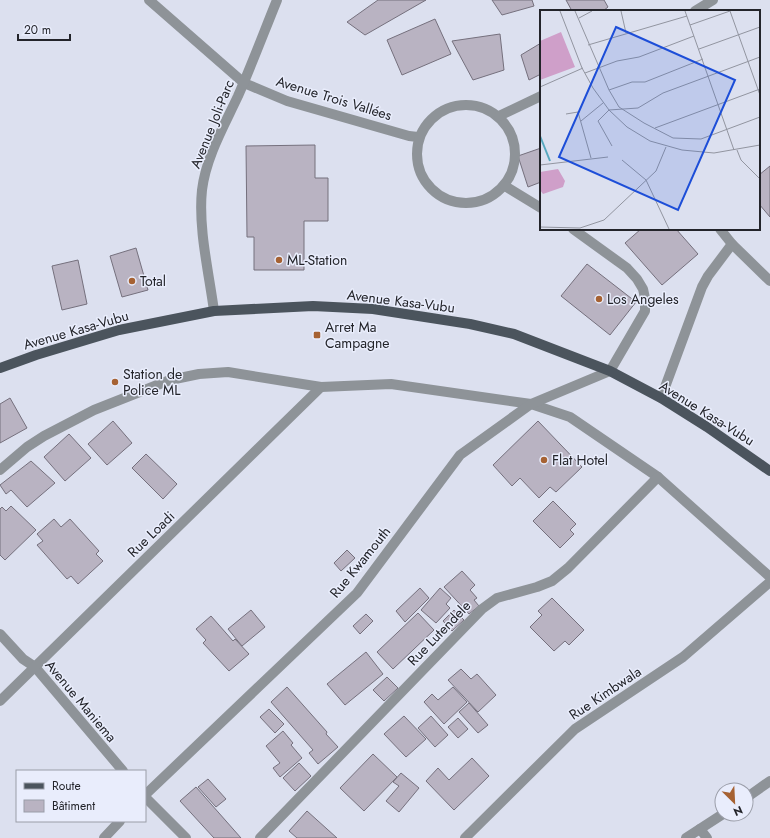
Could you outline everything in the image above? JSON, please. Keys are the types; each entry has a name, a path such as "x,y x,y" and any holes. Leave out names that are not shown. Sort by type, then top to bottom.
{"main road":[{"name":"Avenue Kasa-Vubu","path":"0,368 36,355 119,330 214,311 313,306 373,309 470,324 514,334 610,371 660,398 719,435 770,471"}],"street":[{"name":"Avenue Trois Vallées","path":"149,0 244,83 298,104 409,136 418,137"},
{"name":"Avenue Joli-Parc","path":"214,311 202,229 202,189 210,158 244,83 277,0"},
{"path":"697,10 713,0"},
{"path":"499,116 540,96"},
{"path":"456,105 478,106 499,116 511,131 516,150 514,169 505,186 486,200 462,204 439,196 422,179 416,156 418,137 435,115 456,105"},
{"path":"505,186 540,207"},
{"path":"574,230 627,268 637,279 643,289 645,311 610,371"},
{"path":"721,230 732,244 770,282"},
{"path":"660,398 702,287 708,276 732,244"},
{"name":"Rue Kwamouth","path":"146,795 357,593 460,455 531,404 610,371"},
{"path":"3,467 44,436 94,410 170,380 199,374 228,372 321,387 391,384 531,404 570,417 658,477 770,577"},
{"name":"Rue Loadi","path":"0,701 321,387"},
{"name":"Rue Lutendele","path":"260,838 482,609 498,598 537,587 552,581 568,568 658,477"},
{"name":"Rue Kimbwala","path":"465,838 575,729 683,657 770,582"},
{"name":"Avenue Maniema","path":"0,634 23,659 35,668 122,770"},
{"path":"754,792 770,781"},
{"path":"146,797 186,838"},
{"path":"686,838 714,820"},
{"path":"104,838 119,822"},
{"path":"700,829 707,838"}],"building":[{"path":"378,0 426,0 365,35 347,22"},
{"path":"492,0 532,0 534,6 502,15"},
{"path":"566,0 604,0 608,7 604,10 571,10"},
{"path":"435,19 451,54 402,75 387,40"},
{"path":"500,34 504,70 473,80 452,41"},
{"path":"540,44 540,74 529,80 521,55"},
{"path":"315,145 315,178 328,178 328,221 304,221 304,270 254,270 254,237 247,237 246,146"},
{"path":"540,148 540,182 528,187 518,156"},
{"path":"770,166 770,217 760,205 760,174"},
{"path":"640,230 677,230 698,254 662,285 625,243"},
{"path":"136,248 148,290 122,297 110,256"},
{"path":"78,260 87,304 62,310 52,266"},
{"name":"Los Angeles","path":"587,264 636,302 610,335 561,296"},
{"path":"10,398 27,428 0,443 0,404"},
{"path":"113,421 132,443 107,465 88,444"},
{"path":"538,421 582,467 556,492 550,487 539,498 520,478 512,486 493,465"},
{"path":"69,434 91,458 65,481 44,457"},
{"path":"146,454 177,484 163,499 132,468"},
{"path":"31,461 55,483 27,507 11,490 6,494 0,485"},
{"path":"553,501 576,524 570,530 574,534 560,548 533,521"},
{"path":"11,506 36,530 5,560 0,555 0,509 2,507 6,511"},
{"path":"54,519 61,527 70,519 99,551 96,554 103,561 78,584 71,576 67,579 37,545 43,541 37,534"},
{"path":"347,550 355,558 341,571 334,563"},
{"path":"462,571 475,585 470,590 477,598 474,600 479,606 469,614 444,587"},
{"path":"420,588 429,598 405,622 396,611"},
{"path":"440,588 451,598 446,604 450,608 436,623 421,610"},
{"path":"552,598 584,630 569,645 565,641 554,651 530,627 542,615 538,611"},
{"path":"251,610 265,627 242,646 228,629"},
{"path":"454,610 464,620 452,631 443,621"},
{"path":"418,613 434,630 393,669 377,652"},
{"path":"366,614 373,621 360,634 353,626"},
{"path":"211,616 233,641 235,639 249,654 229,671 203,643 206,640 196,629"},
{"path":"366,652 383,674 345,705 327,684"},
{"path":"461,669 471,679 477,674 496,695 478,712 448,680"},
{"path":"387,677 398,688 384,701 373,690"},
{"path":"287,687 327,732 326,734 338,747 318,764 309,753 313,750 271,702"},
{"path":"453,687 467,702 444,724 424,702 432,694 438,700"},
{"path":"469,703 488,725 478,733 459,712"},
{"path":"269,709 284,724 275,733 260,717"},
{"path":"404,716 426,739 406,757 384,734"},
{"path":"431,716 448,735 435,747 418,728"},
{"path":"458,718 468,729 458,738 448,727"},
{"path":"283,731 293,743 291,745 302,758 280,777 273,768 280,763 266,746"},
{"path":"373,754 397,777 364,811 340,788"},
{"path":"472,758 489,776 454,810 426,781 438,768 449,780"},
{"path":"299,763 311,776 295,791 283,778"},
{"path":"401,773 419,788 399,812 386,801 399,786 393,782"},
{"path":"208,779 226,799 216,807 198,787"},
{"path":"196,787 241,838 214,838 180,801"},
{"path":"307,811 337,838 297,838 289,831"}],"place":[{"name":"ML-Station","path":"279,260"},
{"name":"Total","path":"132,281"},
{"name":"Los Angeles","path":"599,299"},
{"name":"Arret Ma Campagne","path":"317,335"},
{"name":"Station de Police ML","path":"115,382"},
{"name":"Flat Hotel","path":"544,460"}]}
